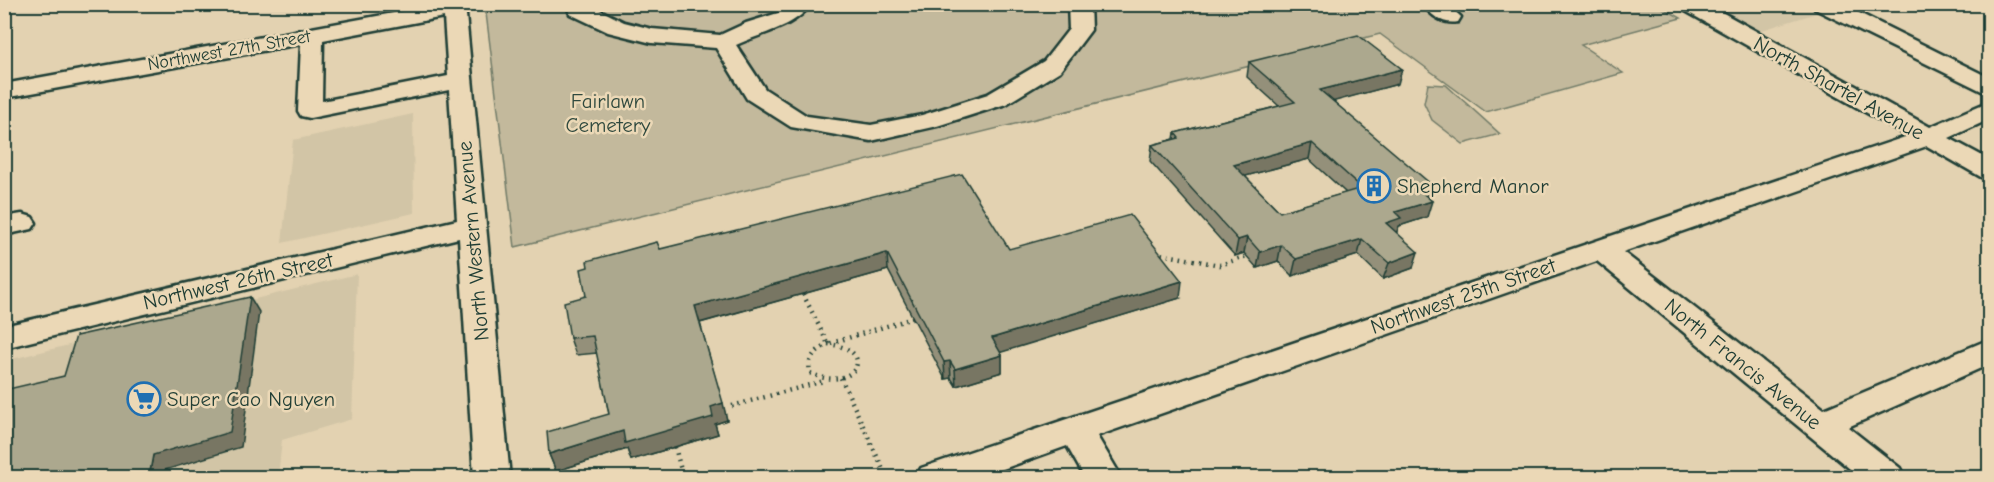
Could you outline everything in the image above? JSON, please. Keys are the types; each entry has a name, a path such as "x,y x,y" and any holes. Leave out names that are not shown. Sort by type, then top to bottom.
{"street":[{"path":"577,4 578,9 616,27 652,36 723,42 754,28 786,18 801,4"},
{"path":"723,42 756,94 800,122 871,133 928,121 997,99 1052,66 1080,30 1079,4"},
{"name":"North Shartel Avenue","path":"1690,4 1989,171"},
{"path":"1823,4 1989,88"},
{"name":"Northwest 27th Street","path":"4,91 454,7"},
{"name":"North Western Avenue","path":"454,7 492,477"},
{"path":"312,35 310,111 460,81"},
{"name":"Northwest 25th Street","path":"934,477 1929,137 1973,119 1989,108"},
{"name":"Northwest 26th Street","path":"4,337 472,226"},
{"name":"North Francis Avenue","path":"1600,249 1887,477"},
{"path":"1820,425 1989,350"},
{"path":"1075,429 1104,477"}],"path":[{"path":"1146,255 1158,252 1220,265 1246,256"},
{"path":"803,294 828,344"},
{"path":"826,380 810,372 808,363 814,352 828,344 914,318"},
{"path":"732,406 841,378 854,370 857,356 849,347 828,344"},
{"path":"841,378 887,477"},
{"path":"675,447 683,477"}],"shaded area":[{"path":"1713,5 1811,5 1823,11 1759,31"},
{"path":"413,114 414,213 282,243 293,140"},
{"path":"357,274 352,419 282,440 278,477 5,477 4,361"}],"green space":[{"name":"Fairlawn Cemetery","path":"1656,4 1681,18 1581,45 1623,73 1486,112 1380,34 515,247 485,5"},
{"path":"1428,84 1446,85 1500,134 1463,144 1432,120 1424,103"}],"building":[{"path":"1358,35 1402,69 1320,90 1432,185 1419,190 1432,201 1395,212 1401,218 1386,223 1418,252 1389,263 1362,239 1296,259 1281,245 1260,252 1247,237 1238,240 1152,145 1179,138 1175,133 1295,102 1249,62","holes":["1312,143 1362,188 1280,212 1234,165"]},
{"path":"962,174 1009,249 1130,215 1182,281 992,338 1002,355 955,369 950,361 944,362 887,253 695,306 723,403 711,407 713,417 625,443 623,431 549,454 547,432 609,414 593,336 570,338 564,302 586,296 581,269 588,267 587,261 657,242 660,249"},
{"name":"Super Cao Nguyen","path":"250,297 230,432 153,455 149,477 4,477 4,390 64,376 76,336"}],"place":[{"name":"Shepherd Manor","path":"1374,186"},
{"name":"Super Cao Nguyen","path":"144,399"}]}
